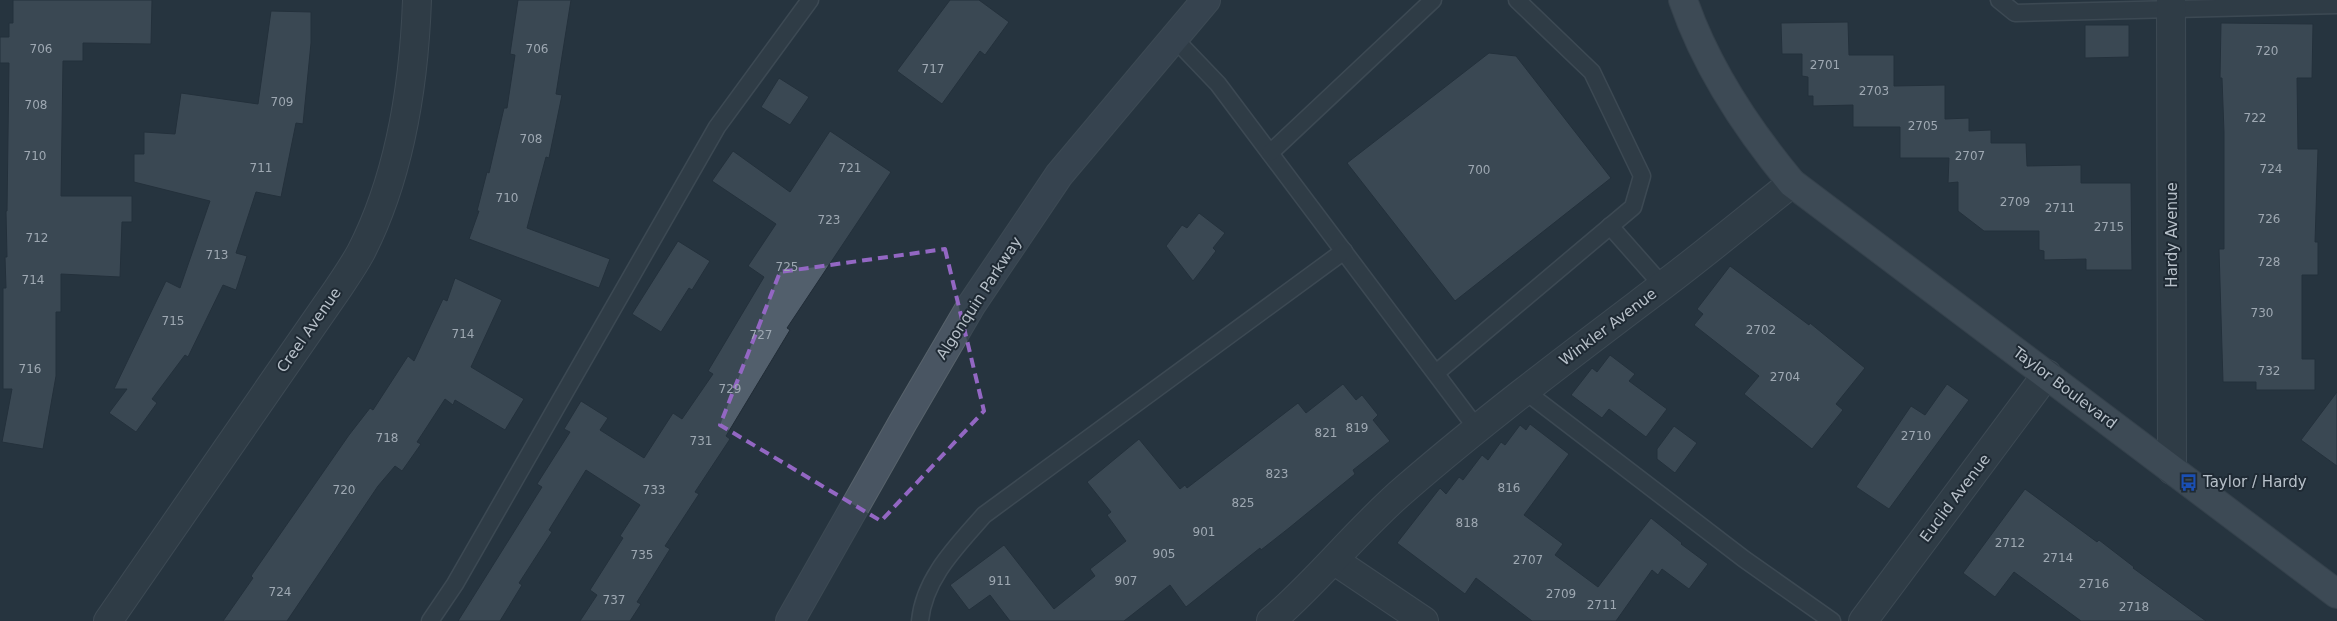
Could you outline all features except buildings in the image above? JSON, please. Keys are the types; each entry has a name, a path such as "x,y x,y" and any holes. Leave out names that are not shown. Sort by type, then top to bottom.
{"main road":[{"path":"1683,0 1691,23 1728,96 1771,158 1792,183"},
{"name":"Algonquin Parkway","path":"790,621 972,304 1060,175 1200,2"},
{"name":"Taylor Boulevard","path":"1792,183 2337,594"}],"street":[{"name":"Creel Avenue","path":"108,621 337,290 361,252 390,183 406,112 417,0"},
{"name":"Hardy Avenue","path":"2171,5 2172,470"},
{"name":"Winkler Avenue","path":"1271,621 1296,600 1380,511 1525,391 1663,286 1792,183"},
{"name":"Euclid Avenue","path":"1863,621 2047,374"},
{"path":"1334,561 1424,621"}],"lane":[{"path":"430,621 455,584 716,127 810,0"},
{"path":"1270,153 1433,0"},
{"path":"1436,373 1633,207 1642,176 1592,72 1517,0"},
{"path":"1999,0 2014,13 2171,5 2337,5"},
{"path":"1173,37 1218,84 1478,430"},
{"path":"1610,226 1663,286"},
{"path":"920,621 922,605 945,558 984,515 1344,251"},
{"path":"1525,391 1744,559 1832,621"}],"highlighted area":[{"path":"945,249 984,411 881,521 720,425 780,272"}],"place":[{"name":"Taylor / Hardy","path":"2189,482"}]}
